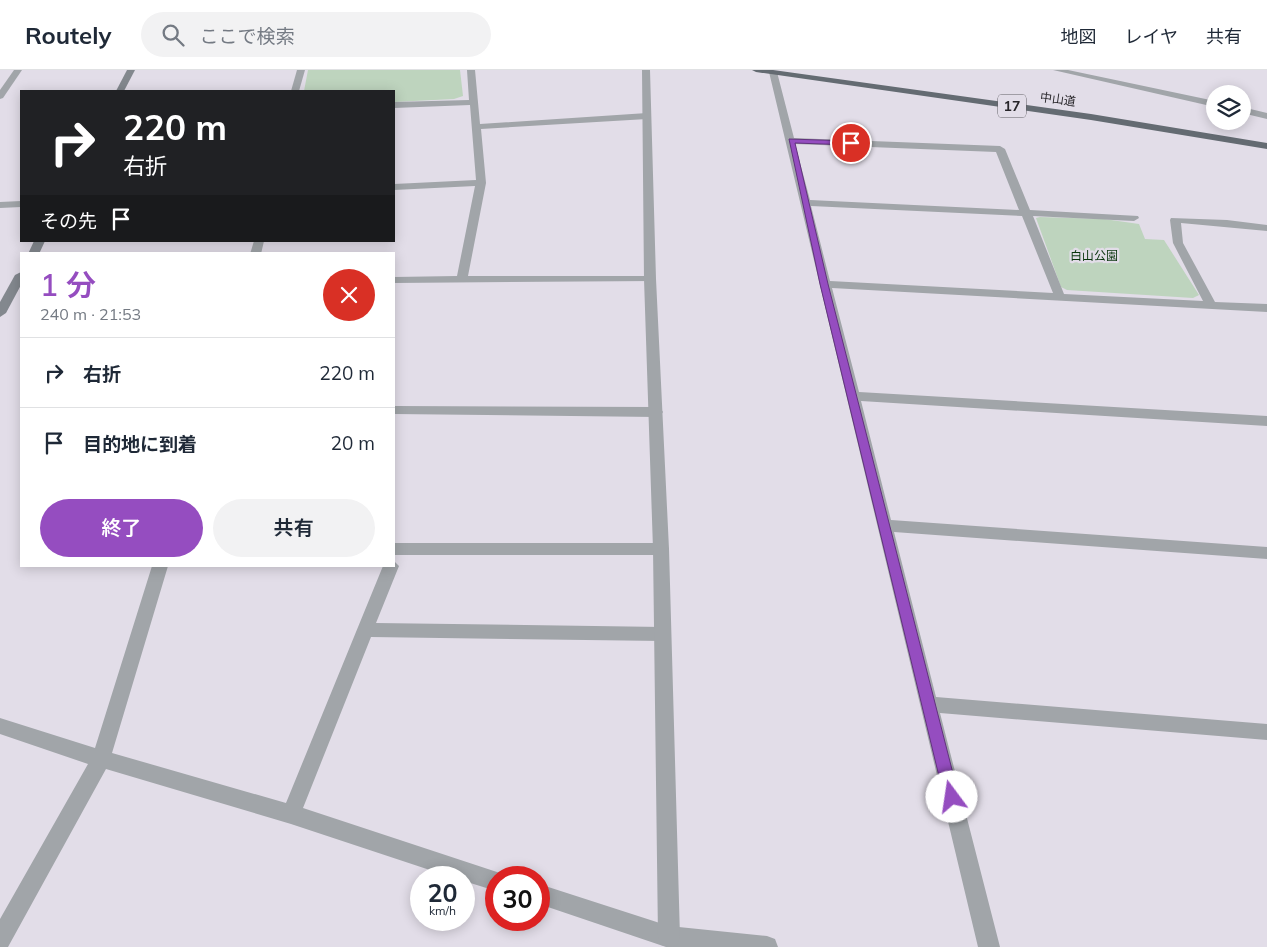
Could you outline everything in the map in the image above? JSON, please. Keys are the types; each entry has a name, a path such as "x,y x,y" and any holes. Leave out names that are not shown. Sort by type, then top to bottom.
{"highway":[{"name":"中山道","path":"756,70 1091,117 1267,146"}],"main road":[{"path":"121,90 131,70"},
{"path":"0,313 20,277"}],"street":[{"path":"0,96 4,85 18,70"},
{"path":"295,90 301,70"},
{"path":"462,280 481,183 470,70"},
{"path":"646,70 650,279 661,549 669,942"},
{"path":"1056,70 1206,102"},
{"path":"773,72 989,947"},
{"path":"395,105 472,102"},
{"path":"1251,112 1267,116"},
{"path":"475,127 647,116"},
{"path":"791,140 1000,150 1060,297"},
{"path":"395,187 481,183"},
{"path":"805,203 1134,218"},
{"path":"0,205 20,204"},
{"path":"1211,305 1178,243 1176,220 1267,228"},
{"path":"395,280 650,279"},
{"path":"824,284 1267,308"},
{"path":"852,396 1267,422"},
{"path":"395,410 656,412"},
{"path":"884,525 1267,553"},
{"path":"395,553 661,549"},
{"path":"0,940 101,759 160,567"},
{"path":"291,814 392,567"},
{"path":"366,630 663,634"},
{"path":"928,704 1267,732"},
{"path":"0,726 101,759 291,814 485,877"},
{"path":"550,898 669,942 767,947"}],"green space":[{"path":"308,70 460,70 463,96 454,99 395,102 395,90 304,90"},
{"name":"白山公園","path":"1036,218 1104,219 1139,224 1145,239 1164,240 1199,295 1193,298 1067,290 1061,287"}],"route":[{"path":"851,143 791,140 824,284 952,797"}]}
